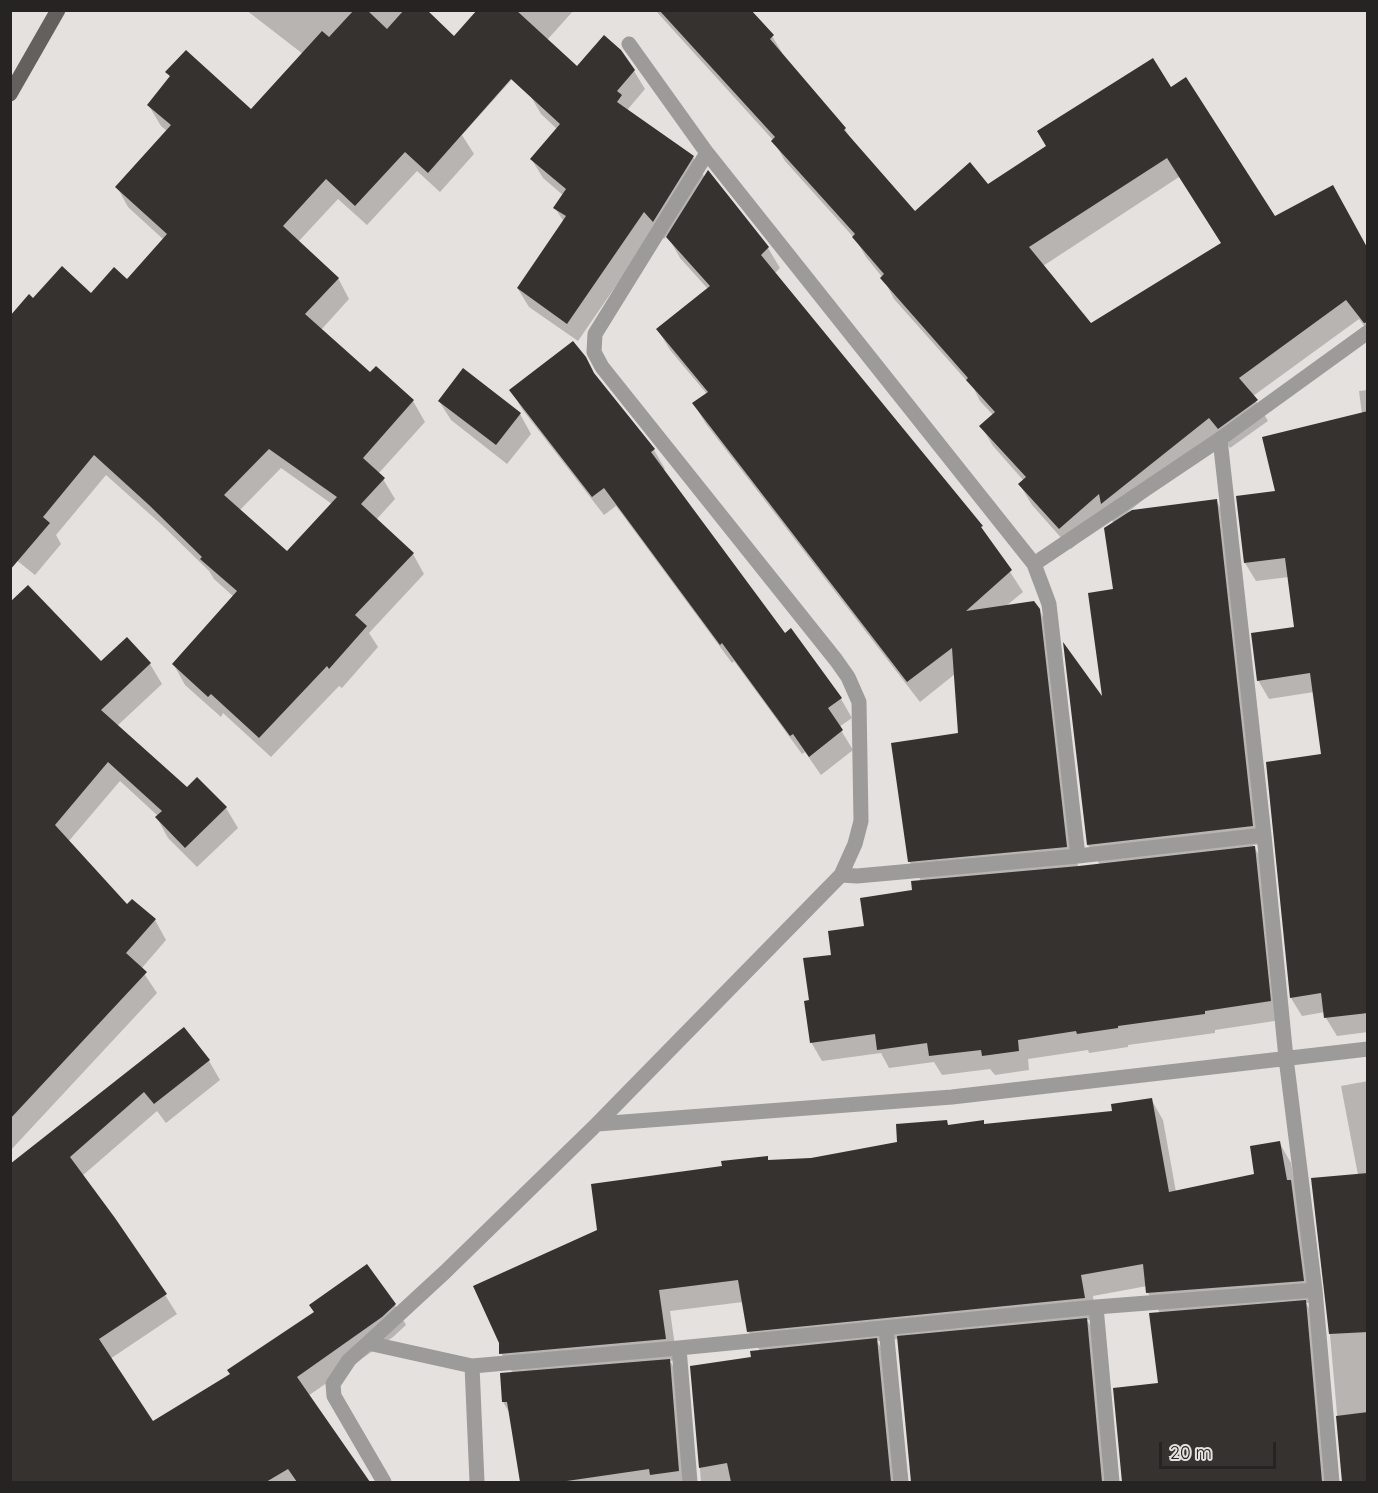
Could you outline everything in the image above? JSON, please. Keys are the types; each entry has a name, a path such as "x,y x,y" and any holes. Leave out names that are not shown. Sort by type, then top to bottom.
{"main road":[{"path":"10,94 58,10"}],"street":[{"path":"629,44 707,153 1034,564 1048,604 1078,856"},
{"path":"384,1482 334,1396 333,1384 349,1360 445,1272 597,1124 841,875 855,844 861,821 859,702 848,677 602,367 594,352 595,334 707,153"},
{"path":"1034,564 1220,439 1368,332"},
{"path":"1220,439 1264,835 1286,1059 1315,1290 1332,1482"},
{"path":"841,875 857,876 1078,856 1264,835"},
{"path":"597,1124 952,1097 1368,1049"},
{"path":"368,1343 472,1366 1096,1307 1315,1290"},
{"path":"1096,1307 1112,1482"},
{"path":"886,1328 902,1482"},
{"path":"678,1348 690,1482"},
{"path":"472,1366 477,1482"}],"building":[{"path":"354,10 367,10 387,29 404,10 427,10 454,36 477,10 516,10 577,66 604,35 621,50 635,70 617,91 622,95 617,102 694,156 653,222 644,212 567,324 517,288 566,216 553,208 566,189 530,159 560,124 511,79 428,173 405,152 355,206 326,179 283,226 339,278 305,314 370,372 376,366 414,400 363,458 385,478 361,504 414,553 355,615 367,626 329,669 327,666 259,738 211,694 208,697 172,664 237,591 200,559 202,557 94,455 43,517 50,523 10,570 10,316 29,294 33,298 62,266 91,293 114,267 127,279 167,234 115,187 171,125 147,105 170,76 165,72 186,50 251,109 322,31 329,37","holes":["269,449 337,497 287,551 224,495"]},
{"path":"659,10 751,10 774,35 770,39 846,128 844,130 915,211 970,162 988,184 1046,146 1037,131 1153,58 1171,87 1186,77 1275,216 1333,185 1368,249 1368,322 1364,323 1346,300 1239,378 1258,400 1218,429 1209,418 1101,504 1099,494 1059,529 1018,484 1026,477 979,426 995,412 880,278 884,274 852,237 855,234 771,141 775,137","holes":["1167,158 1221,243 1091,323 1029,247"]},
{"path":"708,170 769,247 761,255 983,526 981,527 1012,570 966,611 1034,601 1040,609 1067,847 908,862 891,743 958,733 952,648 907,682 692,403 708,392 656,329 710,286 666,237"},
{"path":"573,341 586,357 594,373 655,449 651,452 785,633 791,628 842,698 828,708 843,730 809,757 793,734 790,736 722,643 720,645 604,488 592,497 509,390"},
{"path":"463,368 521,413 496,445 438,401"},
{"path":"1368,411 1368,1013 1324,1018 1321,993 1290,998 1266,762 1321,754 1310,673 1257,681 1251,633 1294,627 1285,558 1244,563 1236,496 1275,491 1262,437"},
{"path":"1217,499 1253,826 1087,845 1063,642 1102,696 1088,593 1113,589 1104,528 1132,510"},
{"path":"28,585 101,661 127,637 151,663 101,710 187,787 197,777 227,807 185,848 155,817 162,811 108,762 55,825 127,904 132,899 156,919 126,953 147,972 10,1119 10,602"},
{"path":"1255,846 1271,1001 1205,1011 1205,1014 1118,1026 1118,1028 1077,1034 1076,1031 1018,1040 1019,1051 982,1056 981,1050 929,1056 927,1043 877,1050 875,1034 810,1043 804,1001 809,1000 803,958 831,955 828,931 864,926 860,898 912,890 911,881 1079,866"},
{"path":"184,1027 210,1060 154,1104 144,1092 70,1157 167,1294 99,1339 153,1421 230,1374 227,1370 314,1312 309,1305 367,1264 396,1304 382,1317 297,1377 370,1482 297,1482 288,1469 266,1482 10,1482 10,1164"},
{"path":"1152,1098 1169,1192 1254,1174 1250,1146 1280,1141 1287,1180 1291,1180 1304,1281 1146,1293 1143,1264 1081,1275 1085,1298 747,1332 738,1280 659,1290 666,1339 499,1354 499,1343 473,1286 597,1230 591,1184 722,1166 721,1161 768,1156 768,1160 811,1158 897,1142 896,1124 947,1120 948,1125 984,1120 984,1124 1112,1111 1111,1104"},
{"path":"1368,1173 1368,1332 1329,1334 1311,1178"},
{"path":"1306,1300 1322,1482 1122,1482 1113,1388 1158,1383 1149,1313"},
{"path":"1087,1318 1102,1482 911,1482 897,1336"},
{"path":"877,1338 891,1482 731,1482 727,1463 699,1468 690,1366 751,1357 750,1351"},
{"path":"670,1359 679,1471 650,1475 649,1469 560,1482 520,1482 507,1402 502,1402 500,1373"},
{"path":"1368,1412 1368,1482 1342,1482 1336,1416"}]}
